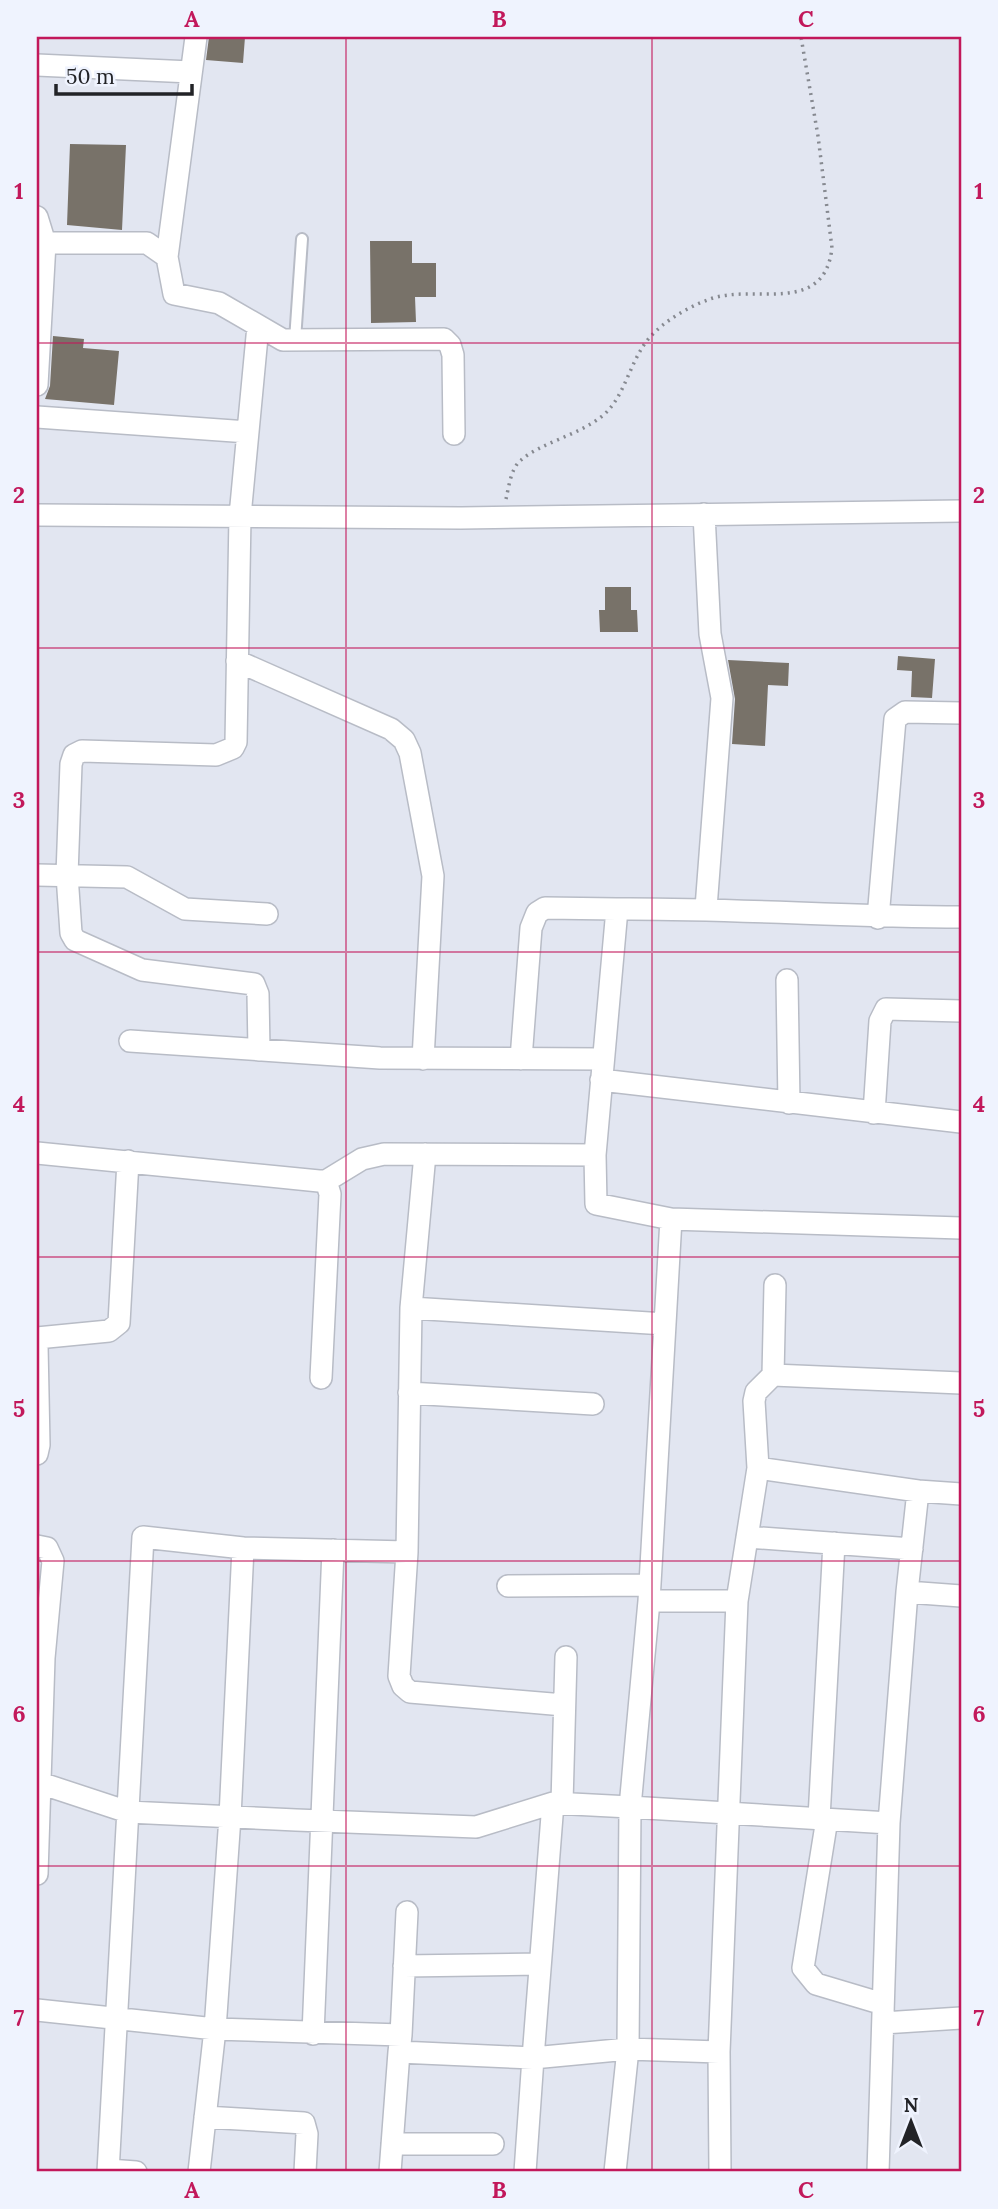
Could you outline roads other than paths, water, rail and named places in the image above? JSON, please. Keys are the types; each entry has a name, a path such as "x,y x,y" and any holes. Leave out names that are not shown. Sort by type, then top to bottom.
{"street":[{"path":"196,37 167,257 174,295 219,303 283,340 444,339 450,345 453,355 454,434"},
{"path":"37,65 191,72"},
{"path":"37,216 41,243 37,385"},
{"path":"41,243 147,243 167,257"},
{"path":"258,326 240,516 236,742 224,754 82,751 74,755 71,764 67,875 71,933 82,946 142,970 254,984 258,994 259,1050"},
{"path":"37,417 248,432"},
{"path":"37,515 502,517 961,511"},
{"path":"704,514 710,634 722,698 706,908"},
{"path":"237,661 391,729 404,740 413,767 433,876 423,1059"},
{"path":"878,918 895,719 905,712 961,713"},
{"path":"37,875 127,877 192,911 267,914"},
{"path":"521,1059 531,928 537,913 545,908 706,908 878,918 961,917"},
{"path":"617,909 601,1069 595,1155 596,1203 671,1219 961,1228"},
{"path":"787,980 789,1102"},
{"path":"874,1113 880,1021 886,1009 961,1010"},
{"path":"130,1041 423,1059 521,1059 601,1069 789,1102 961,1122"},
{"path":"37,1153 326,1181 374,1155 595,1155"},
{"path":"425,1154 411,1308 407,1552 399,1676 403,1686 410,1692 564,1705"},
{"path":"37,1338 109,1331 119,1323 128,1161"},
{"path":"321,1378 330,1194 326,1181"},
{"path":"615,2172 628,2049 631,1807 649,1593 671,1219"},
{"path":"773,1375 775,1285"},
{"path":"411,1308 665,1324"},
{"path":"37,1345 37,1454"},
{"path":"720,2172 719,2052 737,1601 758,1468 754,1401 766,1378 773,1375 961,1382"},
{"path":"410,1392 593,1404"},
{"path":"758,1468 961,1494"},
{"path":"878,2172 889,1823 907,1591 918,1490"},
{"path":"136,2172 108,2171 143,1537 243,1548 407,1552"},
{"path":"747,1537 912,1549"},
{"path":"834,1544 823,1819 803,1968 816,1984 883,2014 961,2018"},
{"path":"37,1546 47,1548 52,1561 40,1658 37,1874"},
{"path":"199,2172 215,2029 230,1816 243,1548"},
{"path":"313,2034 333,1550"},
{"path":"508,1586 649,1593 737,1601"},
{"path":"907,1591 961,1596"},
{"path":"525,2172 540,1964 557,1803 566,1657"},
{"path":"39,1782 128,1812 476,1827 557,1803 889,1823"},
{"path":"390,2172 407,1912"},
{"path":"404,1966 540,1964"},
{"path":"37,2010 118,2021 313,2034 533,2058 628,2049 719,2052"},
{"path":"205,2117 304,2123 307,2134 305,2172"},
{"path":"392,2144 494,2144"}],"lane":[{"path":"296,340 302,239"}]}
